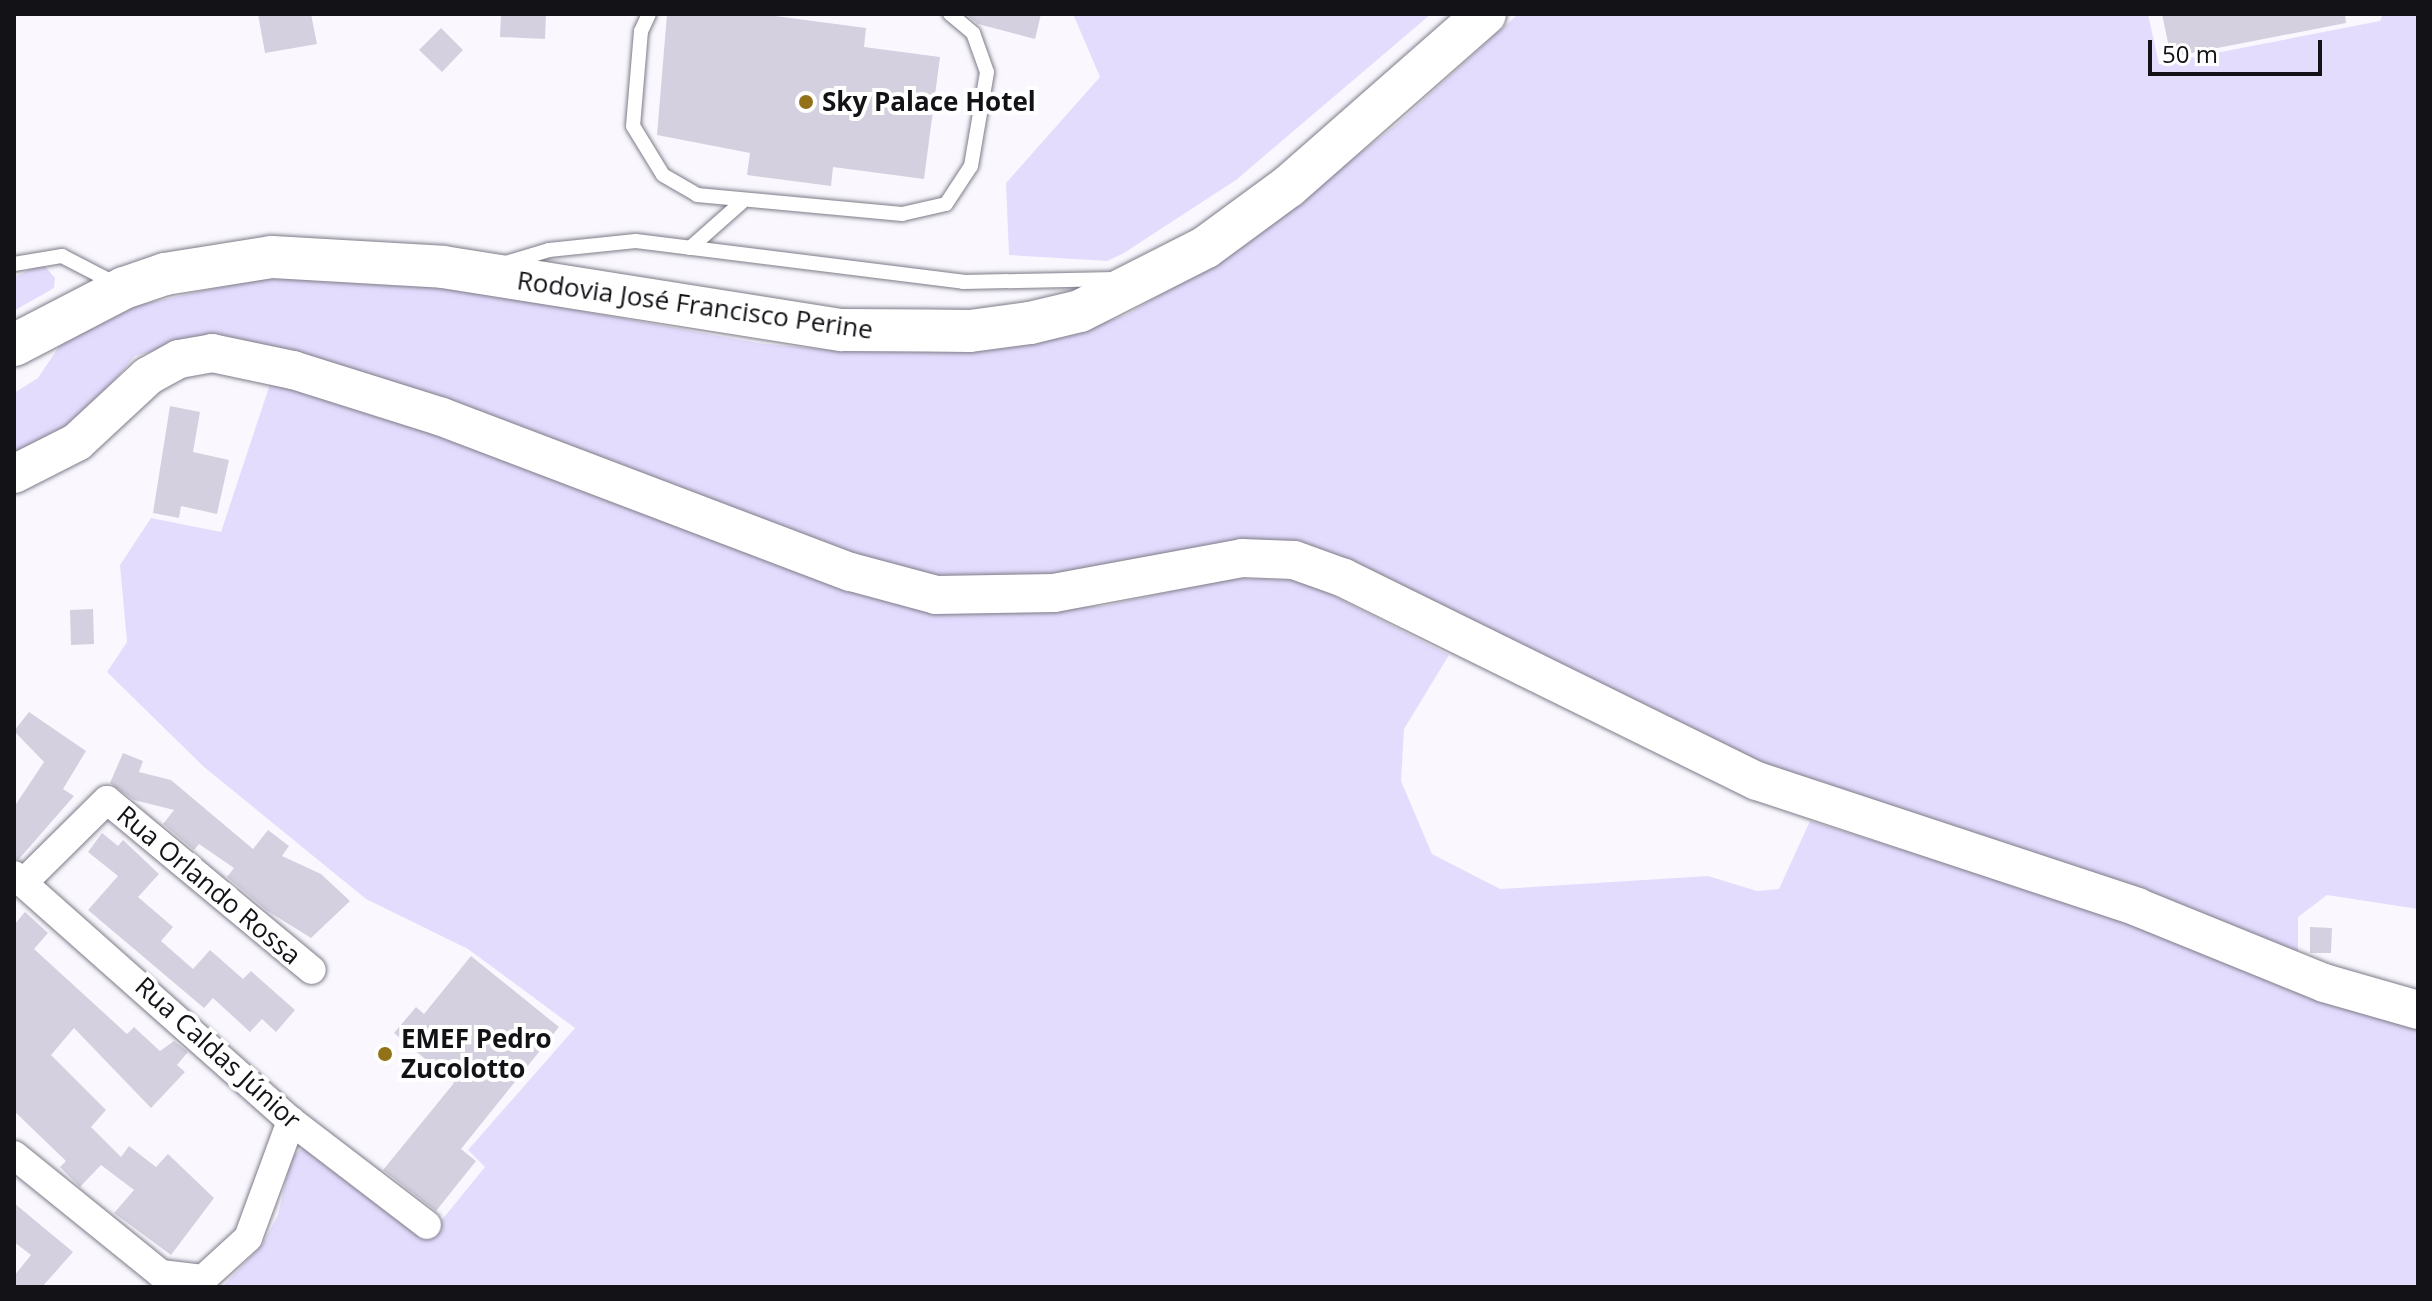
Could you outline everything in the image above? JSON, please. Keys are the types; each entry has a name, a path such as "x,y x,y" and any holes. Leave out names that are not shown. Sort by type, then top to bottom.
{"main road":[{"name":"Rodovia José Francisco Perine","path":"30,335 124,288 165,274 272,257 377,259 842,330 905,333 1030,323 1080,311 1147,281 1254,214 1485,14"},
{"path":"14,368 30,335"},
{"path":"14,474 77,442 148,376 179,359 212,353 293,370 442,417 851,572 936,595 1054,593 1242,558 1294,560 1344,578 1757,781 2137,907 2324,983 2418,1010"}],"street":[{"name":"Rua Orlando Rossa","path":"18,879 107,800 312,970"},
{"name":"Rua Caldas Júnior","path":"18,879 291,1121 427,1225"},
{"path":"14,1155 161,1274 203,1279 248,1238 291,1121"}],"lane":[{"path":"649,14 641,31 633,126 663,175 697,195 742,202 902,214 946,204 971,166 987,72 973,33 950,14"},
{"path":"690,248 742,202"},
{"path":"475,272 549,250 636,241 963,282 1147,281"},
{"path":"14,264 62,256 124,288"}],"shaded area":[{"path":"1073,14 1431,14 1236,180 1124,253 1107,261 1009,255 1006,183 1100,77"},
{"path":"1518,14 2148,14 2159,64 2380,21 2383,14 2418,14 2418,909 2327,895 2298,917 2298,956 1814,788 1316,547 1281,541 1068,577 978,582 896,570 203,338 135,356 71,431 14,463 14,393 38,378 64,339 131,307 250,280 292,276 455,288 758,343 832,350 955,352 1069,335 1126,315 1243,246 1397,124"},
{"path":"43,264 55,278 54,288 14,311 14,277"},
{"path":"273,375 966,613 1104,606 1231,578 1296,580 1318,588 1449,655 1404,729 1401,781 1432,854 1500,889 1708,876 1757,891 1779,889 1810,821 2007,882 2156,933 2320,1002 2418,1029 2418,1287 222,1287 262,1245 278,1215 291,1157 304,1147 427,1238 485,1167 468,1150 575,1028 468,949 366,899 204,767 107,672 127,642 120,565 151,518 221,532"}],"building":[{"path":"258,14 311,14 317,44 265,53"},
{"path":"501,14 546,14 545,39 500,37"},
{"path":"667,14 761,14 866,28 864,47 940,57 924,179 833,167 831,186 747,175 750,153 657,135"},
{"path":"966,14 1041,14 1035,39 978,24"},
{"path":"2162,14 2345,14 2346,23 2171,57"},
{"path":"441,28 463,50 442,72 419,50"},
{"path":"170,406 200,412 193,452 229,460 217,514 181,506 179,518 153,513"},
{"path":"93,609 94,644 71,645 70,610"},
{"path":"29,712 86,751 63,789 74,796 19,859 14,858 14,807 44,762 14,731"},
{"path":"123,753 143,761 139,772 171,780 253,849 268,830 289,846 282,856 321,874 350,901 311,938 266,910 227,877 234,868 199,844 194,850 163,824 174,810 134,800 110,783"},
{"path":"102,833 118,846 123,840 159,874 138,897 173,927 161,941 193,969 210,950 243,979 251,971 295,1010 276,1032 262,1019 250,1032 213,998 204,1008 88,910 118,876 88,852"},
{"path":"25,912 48,933 34,949 127,1034 134,1027 160,1051 174,1041 188,1052 177,1065 185,1072 151,1108 74,1028 51,1055 106,1110 91,1127 121,1157 129,1146 156,1167 168,1154 214,1198 171,1255 114,1213 134,1190 101,1165 80,1187 60,1167 66,1161 14,1111 14,925"},
{"path":"2310,927 2332,928 2331,953 2310,953"},
{"path":"471,956 559,1027 461,1149 476,1161 436,1211 383,1170 454,1083 394,1033 416,1007 424,1014"},
{"path":"14,1203 73,1252 42,1287 14,1287 14,1276 31,1255 14,1242"}],"place":[{"name":"Sky Palace Hotel","path":"806,102"},
{"name":"EMEF Pedro Zucolotto","path":"385,1054"}]}
